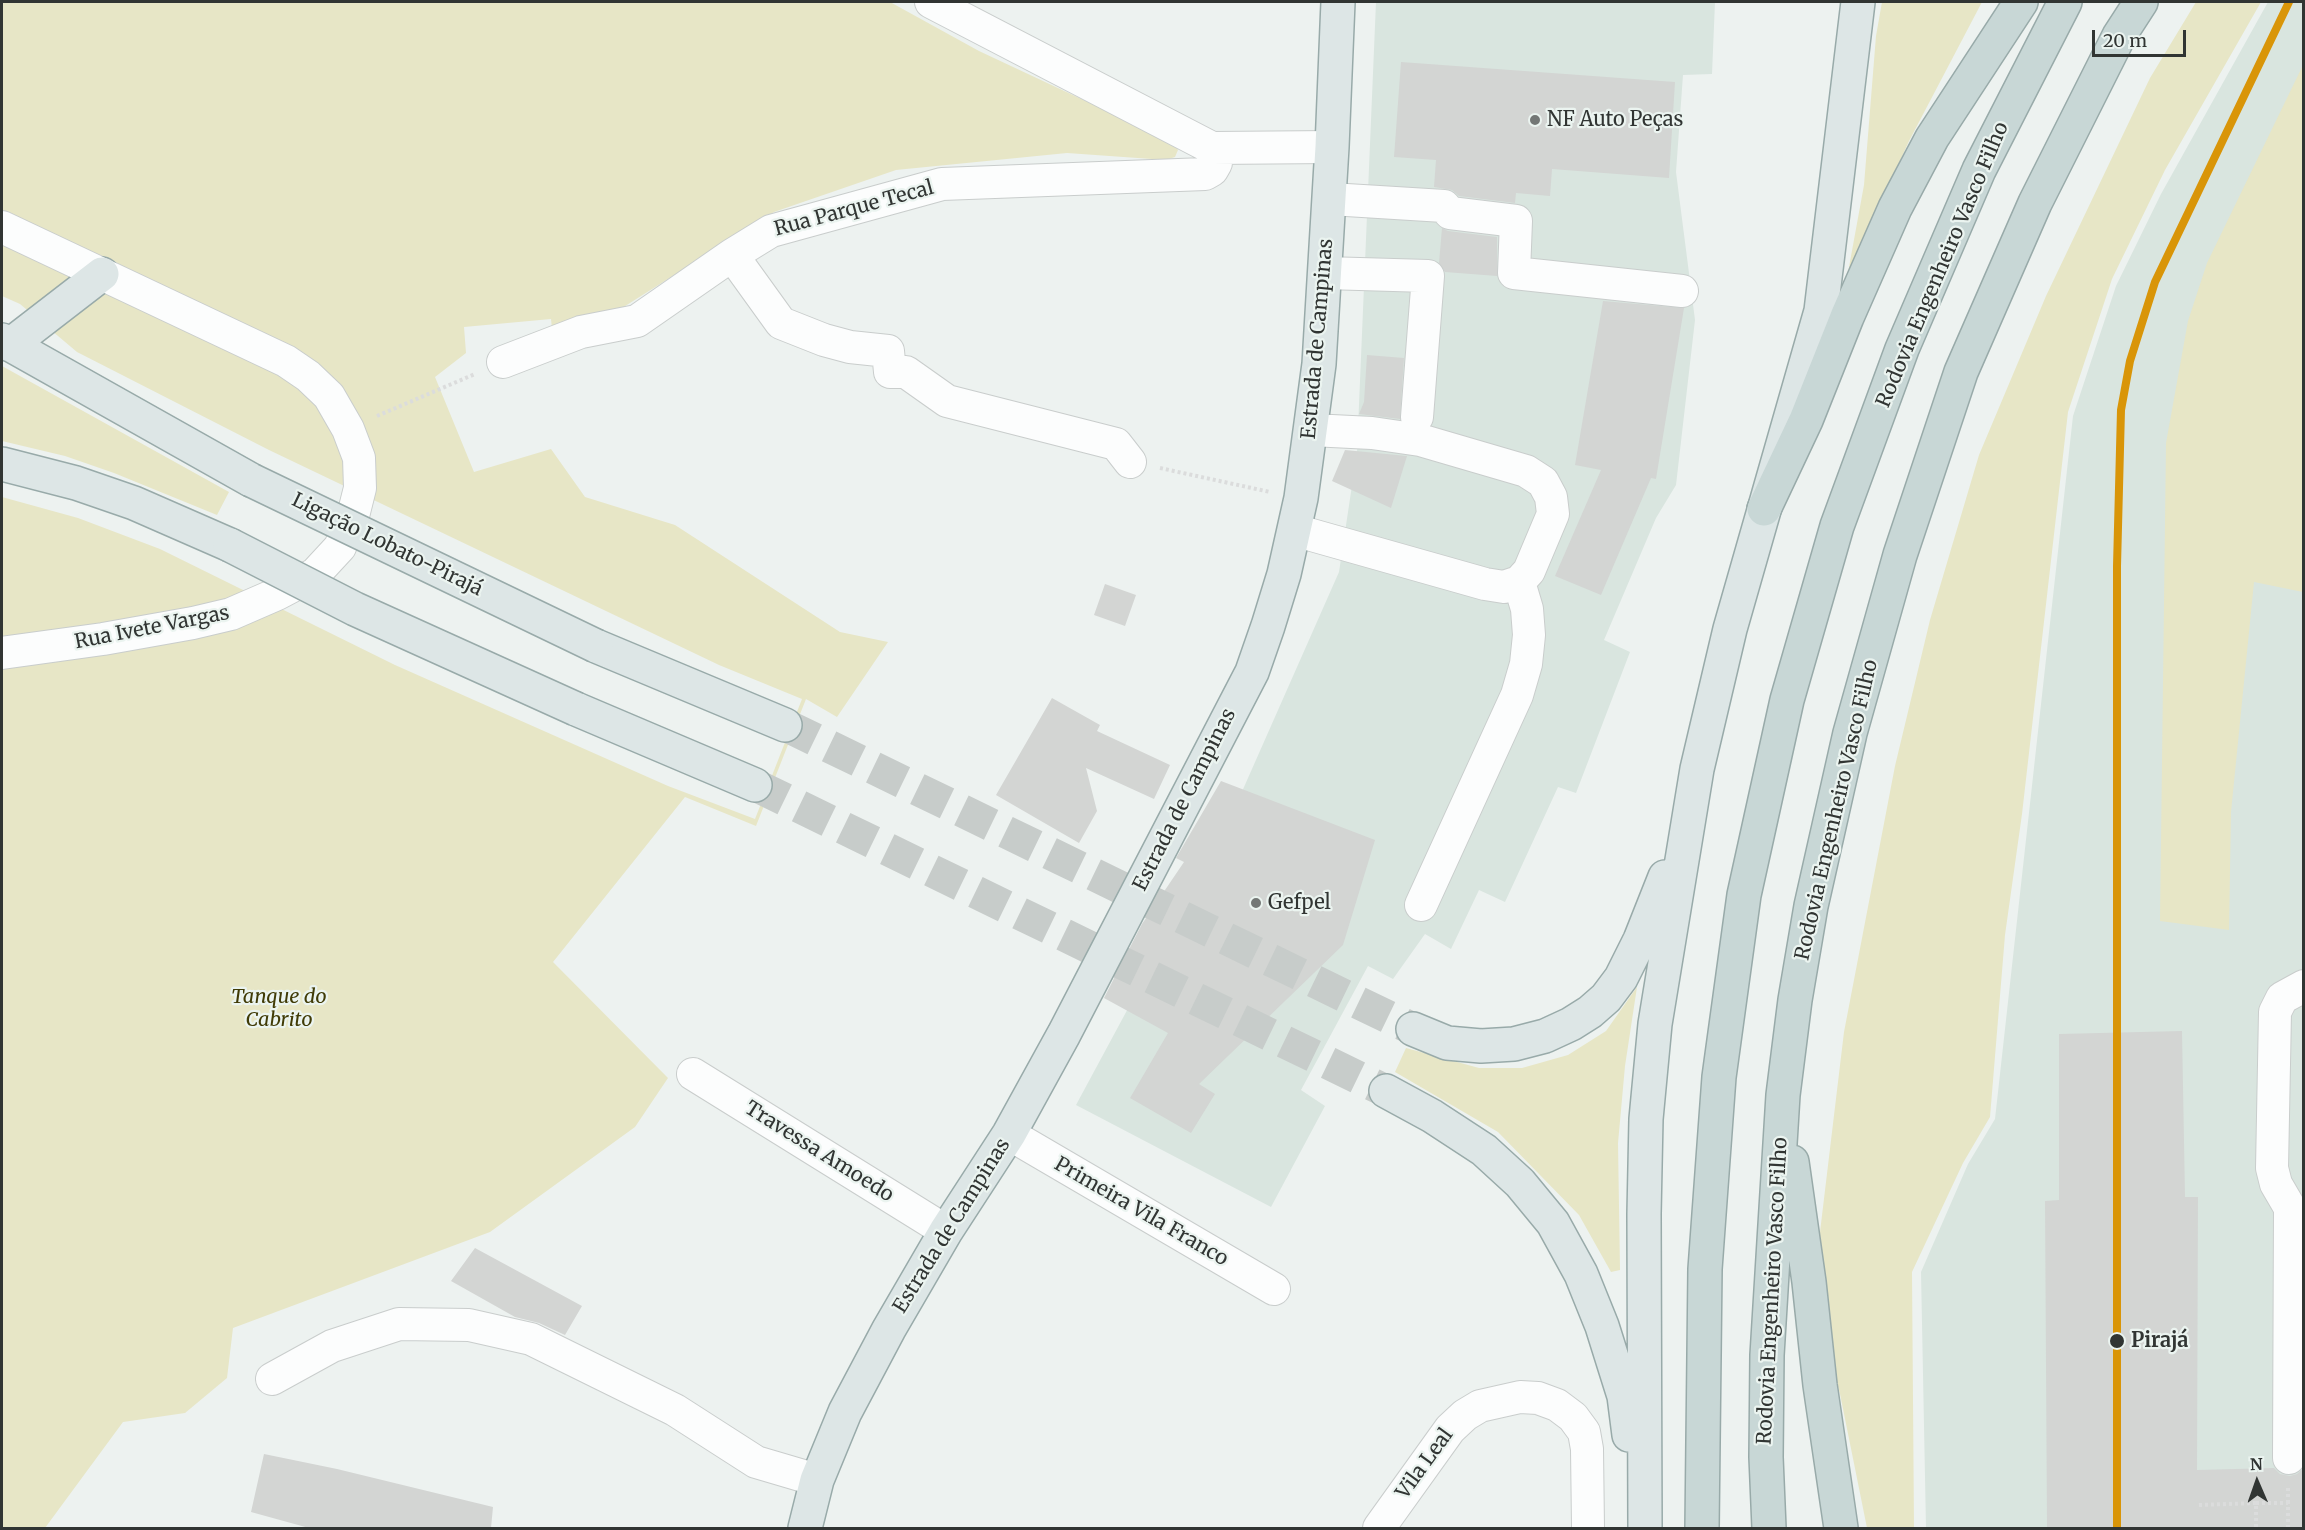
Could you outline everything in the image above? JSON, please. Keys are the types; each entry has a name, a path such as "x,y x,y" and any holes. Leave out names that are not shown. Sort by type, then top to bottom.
{"highway":[{"path":"1764,509 1806,420 1847,317 1895,208 1932,138 2021,2"},
{"name":"Rodovia Engenheiro Vasco Filho","path":"1702,1528 1705,1269 1719,1077 1744,896 1787,700 1837,526 1902,349 1979,170 2066,2"},
{"name":"Rodovia Engenheiro Vasco Filho","path":"1769,1528 1766,1457 1767,1355 1783,1095 1795,1000 1811,906 1850,733 1900,555 1966,361 2035,204 2119,36 2141,2"},
{"path":"1783,1095 1809,1282 1820,1386 1841,1528"}],"main road":[{"name":"Estrada de Campinas","path":"805,1528 817,1480 845,1412 889,1329 946,1231 1009,1134 1064,1034 1251,672 1284,574 1301,498 1311,430 1319,364 1325,273 1338,2"},
{"path":"1413,1029 1447,1043 1463,1046 1514,1044 1545,1036 1571,1024 1606,998 1621,978 1661,891 1697,769 1730,629 1821,311 1858,2"},
{"path":"6,343 102,274"},
{"name":"Ligação Lobato-Pirajá","path":"6,343 251,480 596,646 785,725"},
{"path":"2,464 76,483 125,500 230,545 355,609 576,709 755,785"},
{"path":"1646,1528 1644,1214 1646,1119 1655,1024 1697,769"},
{"path":"1386,1091 1484,1150 1520,1183 1553,1223 1581,1274 1618,1374 1628,1416 1636,1528"}],"street":[{"path":"931,2 1212,148 1332,147"},
{"name":"Rua Parque Tecal","path":"732,255 766,233 936,186 1205,174 1212,170 1216,163 1216,154 1212,148"},
{"path":"1329,199 1444,206 1450,213 1516,221 1514,273 1682,291"},
{"name":"Rua Ivete Vargas","path":"2,227 286,362 308,376 329,396 348,429 359,458 360,488 354,512 340,547 315,574 277,594 231,614 103,639 2,653"},
{"path":"503,362 581,332 637,321 732,255 781,323 841,345 888,351 890,372 906,372 947,401 1116,444 1130,462"},
{"path":"1325,273 1428,276 1417,417"},
{"path":"1294,530 1485,584 1504,587 1519,582 1529,571 1552,514 1551,497 1543,482 1526,471 1420,440 1372,433 1311,430"},
{"path":"1420,905 1517,695 1526,664 1529,635 1527,609 1519,582"},
{"path":"2289,1458 2297,1215 2276,1184 2272,1168 2275,1012 2282,998 2304,986"},
{"name":"Travessa Amoedo","path":"693,1074 946,1231"},
{"name":"Primeira Vila Franco","path":"1009,1134 1274,1289"},
{"path":"272,1379 332,1346 399,1324 469,1325 531,1339 675,1410 756,1462 817,1480"},
{"name":"Vila Leal","path":"1379,1528 1450,1429 1466,1414 1480,1406 1520,1397 1538,1398 1557,1405 1573,1417 1584,1432 1587,1449 1588,1528"}],"path":[{"path":"348,429 503,362"},
{"path":"1130,462 1262,490"},
{"path":"2256,1503 2256,1528"},
{"path":"2199,1504 2288,1503 2288,1528"}],"shaded area":[{"path":"1376,2 1715,2 1712,74 1683,75 1676,172 1695,320 1676,485 1656,518 1604,640 1630,652 1576,793 1558,787 1505,902 1479,890 1451,949 1425,934 1393,979 1368,966 1301,1090 1325,1106 1271,1207 1076,1105 1229,821 1339,572 1357,452"},
{"path":"2268,2 2303,2 2303,1528 1926,1528 1921,1272 1968,1164 1995,1119 2073,416 2116,286 2161,194"}],"green space":[{"name":"Tanque do Cabrito","path":"2,2 890,2 979,51 1173,142 1178,150 1175,157 1166,160 1067,153 896,170 774,212 622,308 552,329 551,319 464,327 466,353 435,377 474,472 551,449 585,497 675,525 840,632 888,642 837,717 806,699 756,826 685,797 553,962 668,1078 635,1127 490,1232 233,1328 227,1378 185,1413 123,1422 45,1528 2,1528 2,497 78,518 160,549 395,665 668,786 755,819 802,699 719,665 269,450 77,352 20,304 2,296"},
{"path":"1882,2 1982,2 1909,141 1847,278 1864,185 1876,36"},
{"path":"2196,2 2261,2 2165,170 2112,279 2068,412 2022,814 2005,935 1990,1117 1963,1163 1912,1272 1914,1528 1867,1528 1840,1394 1828,1347 1817,1257 1844,1032 1895,766 1930,620 1979,455 2046,296 2150,78"},
{"path":"2303,65 2303,592 2254,582 2231,812 2229,930 2160,921 2166,443 2188,321 2207,263"},
{"path":"2,366 229,492 217,515 114,473 65,456 2,441"},
{"path":"1637,987 1625,1066 1618,1143 1620,1270 1611,1272 1579,1215 1498,1132 1395,1072 1406,1048 1479,1068 1522,1068 1568,1055 1606,1031"}],"building":[{"name":"NF Auto Peças","path":"1401,62 1675,82 1669,178 1552,169 1550,196 1516,193 1515,203 1459,196 1452,190 1434,187 1436,160 1394,157"},
{"path":"1442,228 1448,231 1497,237 1497,276 1445,272 1439,263"},
{"path":"1603,301 1684,308 1656,479 1651,478 1601,595 1555,576 1601,470 1575,465"},
{"path":"1367,355 1404,358 1400,419 1359,414 1364,402"},
{"path":"1345,450 1407,456 1391,508 1332,481"},
{"path":"1105,584 1136,595 1125,626 1094,615"},
{"path":"1052,698 1100,725 1097,731 1170,765 1154,799 1086,768 1097,811 1079,843 996,795"},
{"name":"Gefpel","path":"1221,781 1375,840 1343,945 1199,1084 1215,1094 1191,1133 1130,1098 1168,1033 1104,998 1142,924 1184,862 1176,858"},
{"name":"Pirajá","path":"2182,1031 2185,1197 2198,1197 2197,1470 2274,1468 2280,1474 2290,1476 2304,1468 2304,1528 2047,1528 2045,1201 2059,1200 2059,1034"},
{"path":"475,1248 582,1306 565,1335 539,1323 515,1317 451,1281"},
{"path":"264,1454 337,1469 493,1507 491,1528 309,1528 251,1512"}],"tunnel":[{"path":"785,725 1413,1029"},
{"path":"755,785 1386,1091"}],"transit line":[{"path":"2117,1528 2117,566 2121,410 2130,361 2155,282 2289,2"}],"place":[{"name":"NF Auto Peças","path":"1535,120"},
{"name":"Gefpel","path":"1256,903"},
{"name":"Pirajá","path":"2117,1341"}]}
